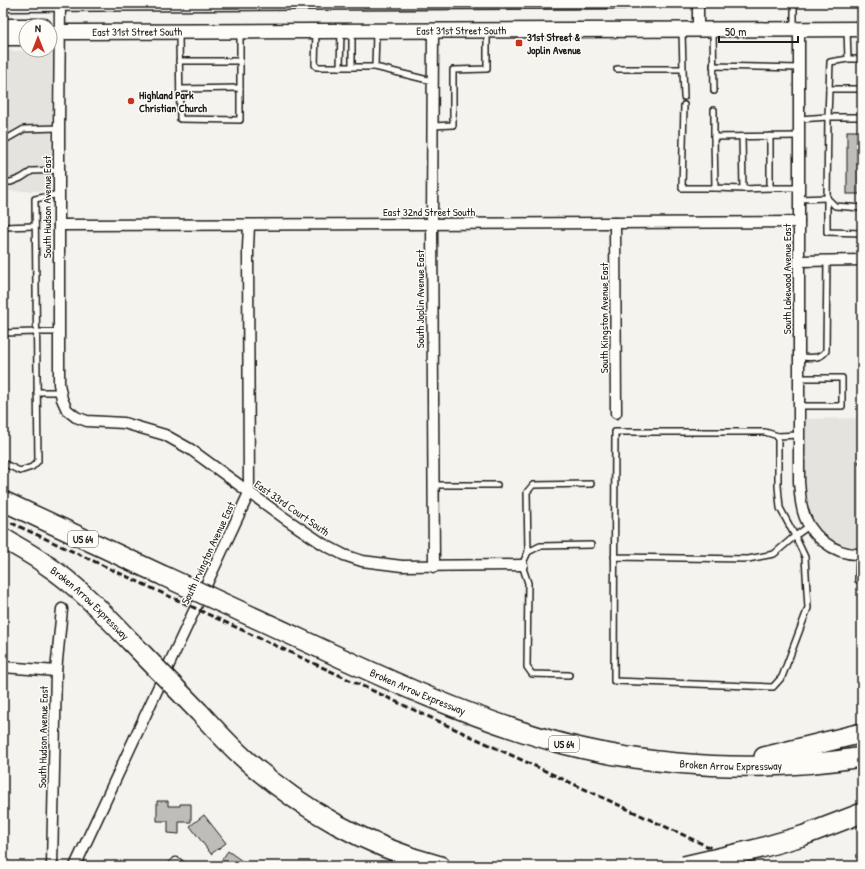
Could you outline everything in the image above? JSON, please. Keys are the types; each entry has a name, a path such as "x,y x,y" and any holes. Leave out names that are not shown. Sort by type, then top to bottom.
{"highway":[{"name":"Broken Arrow Expressway","path":"3,501 407,688 464,711 564,744 606,753 673,762 729,766 792,765 836,762 862,757"},
{"name":"Broken Arrow Expressway","path":"3,538 45,564 66,580 104,614 231,746 262,773 316,813 342,827 399,852 440,866"},
{"path":"729,766 862,733"},
{"path":"684,866 757,849 802,836 862,813"}],"main road":[{"path":"3,26 18,26"},
{"name":"East 31st Street South","path":"58,32 862,29"},
{"path":"3,38 18,38"}],"street":[{"path":"3,6 60,4 625,3"},
{"path":"698,3 698,30"},
{"name":"South Hudson Avenue East","path":"56,18 60,4"},
{"name":"South Lakewood Avenue East","path":"797,30 799,68 799,482 802,508 809,526"},
{"name":"South Joplin Avenue East","path":"433,31 432,224 434,567"},
{"name":"South Hudson Avenue East","path":"55,58 59,128 59,332 61,392 67,410"},
{"name":"East 32nd Street South","path":"59,224 249,225 799,222"},
{"name":"South Kingston Avenue East","path":"615,223 616,413"},
{"name":"South Irvington Avenue East","path":"74,866 249,493 249,225"},
{"path":"799,261 862,260"},
{"name":"East 33rd Court South","path":"67,410 76,417 87,421 124,424 165,434 190,449 282,517 323,544 344,555 362,561 380,564 434,567 522,565"},
{"path":"809,526 822,540 835,549 851,555 860,554"},
{"name":"South Hudson Avenue East","path":"52,866 56,671 62,609"},
{"path":"3,667 56,671"}],"lane":[{"path":"794,3 797,30"},
{"path":"682,30 684,97"},
{"path":"713,30 714,91"},
{"path":"847,30 848,60"},
{"path":"432,126 453,125 453,70 487,70 487,31"},
{"path":"178,32 180,118 240,120 240,32"},
{"path":"316,32 317,67 375,67 432,81"},
{"path":"340,67 346,32"},
{"path":"346,32 352,67"},
{"path":"375,67 376,32"},
{"path":"862,60 830,62 827,198 827,232 862,233"},
{"path":"179,61 240,61"},
{"path":"714,66 799,68"},
{"path":"617,69 683,69"},
{"path":"180,89 240,88"},
{"path":"829,89 862,89"},
{"path":"684,105 682,188 798,188"},
{"path":"714,110 715,188"},
{"path":"799,119 862,117"},
{"path":"3,141 24,129 59,128"},
{"path":"770,136 770,188"},
{"path":"714,137 799,136"},
{"path":"742,137 743,189"},
{"path":"3,182 10,182 21,178 32,171 59,170"},
{"path":"3,463 20,471 32,466 38,461 35,199 59,194"},
{"path":"798,199 827,198 835,206 862,208"},
{"path":"3,227 35,226"},
{"path":"799,357 819,358 826,351 827,260"},
{"path":"3,333 59,332"},
{"path":"799,378 842,378 842,406 799,406"},
{"path":"37,392 61,392"},
{"path":"778,436 778,486 780,508 806,557 808,608 782,677 773,687 614,681 615,432 765,432 778,436 799,434"},
{"path":"569,675 532,674 527,667 528,583 522,565 528,552 527,492 533,485 591,484"},
{"path":"433,485 497,485"},
{"path":"614,557 748,559 774,554 809,526"},
{"path":"528,552 540,546 591,546"},
{"path":"860,554 858,580 862,579"}],"shaded area":[{"path":"3,51 18,51 18,58 53,58 50,191 3,191"},
{"path":"862,418 862,547 854,547 839,543 826,536 814,523 806,505 805,419"}],"building":[{"path":"847,131 862,131 862,194 847,194"},
{"path":"862,459 862,468 858,462"},
{"path":"157,801 168,801 168,806 191,804 191,822 179,822 179,834 168,833 168,821 157,821"},
{"path":"204,815 226,843 211,854 190,826"},
{"path":"228,851 249,866 219,866 218,865"}],"railway":[{"path":"3,519 750,866"}],"place":[{"name":"31st Street & Joplin Avenue","path":"519,43"},
{"name":"Highland Park Christian Church","path":"131,101"}]}
